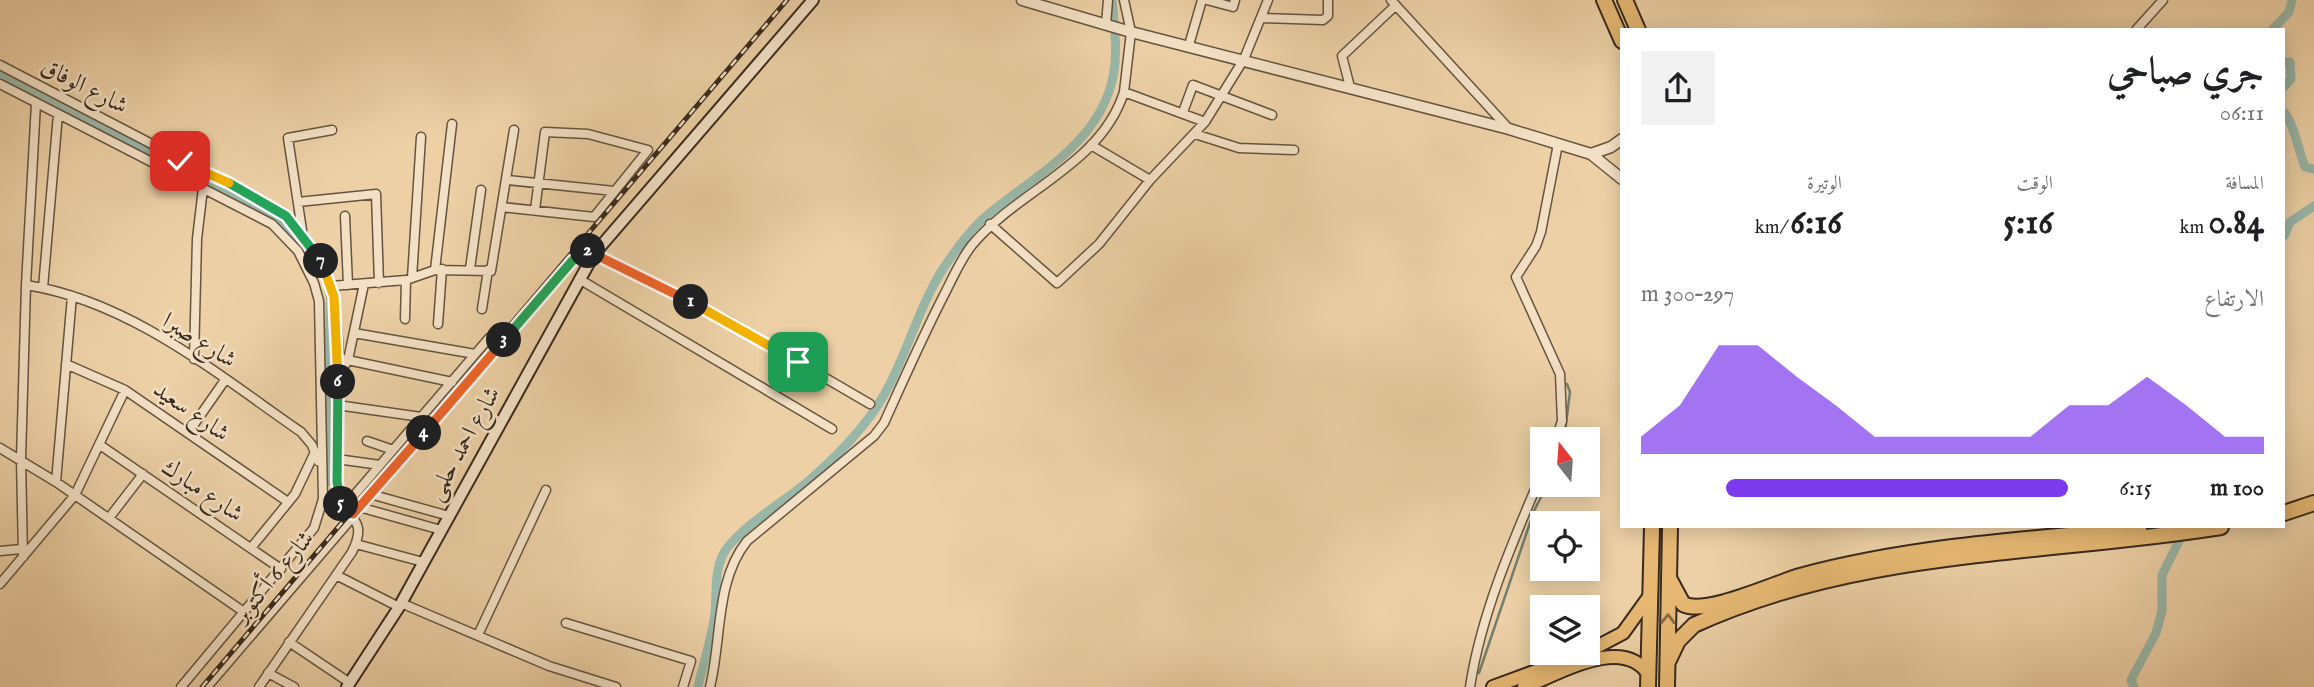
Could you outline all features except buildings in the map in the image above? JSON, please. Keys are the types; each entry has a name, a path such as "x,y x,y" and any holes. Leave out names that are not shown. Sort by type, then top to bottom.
{"highway":[{"path":"1604,0 1620,36"},
{"path":"1625,0 1637,28"},
{"path":"2285,513 2314,503"},
{"path":"1648,681 1652,528"},
{"path":"1667,687 1670,528"},
{"path":"1669,578 1683,604 1696,609 1808,574 1890,555 2036,538 2160,528"},
{"path":"1668,662 1678,641 1694,625 1832,578 1927,561 2176,536 2212,528"}],"main road":[{"name":"شارع احمد حلمى","path":"349,685 400,605 596,252 813,0"},
{"path":"1600,645 1623,633 1651,593"},
{"path":"1524,687 1613,655 1638,661 1648,681"},
{"path":"1493,687 1551,665"}],"street":[{"path":"1022,0 1129,32 1244,59 1509,129 1591,154 1620,177"},
{"path":"1108,0 1109,26"},
{"path":"710,687 724,593 736,555 747,541 874,436 884,423 956,271 990,224 1046,183 1091,145 1112,121 1124,92 1129,32 1125,0"},
{"path":"1189,45 1205,0 1233,7 1235,0"},
{"path":"990,224 1057,283 1099,244 1150,180 1205,122 1223,97 1244,59 1268,0"},
{"path":"1261,18 1323,20 1328,16 1328,0"},
{"path":"2138,28 2163,0"},
{"path":"1350,87 1342,56 1393,3 1509,129"},
{"name":"شارع الوفاق","path":"0,65 267,204 286,216 302,233 321,260 331,286 338,358 338,498 345,506"},
{"name":"شارع الوفاق","path":"0,84 279,230 298,251 314,283 321,320 322,506 314,528 181,687"},
{"path":"1183,112 1193,85 1272,115"},
{"path":"1124,92 1205,122"},
{"path":"22,553 21,459 26,285 36,103"},
{"path":"43,288 58,114"},
{"path":"438,324 438,270 452,124"},
{"path":"302,233 288,138 332,130"},
{"path":"331,286 409,279 438,270 491,271 514,131"},
{"path":"502,207 535,211 594,217 648,150 588,134 545,132 535,211"},
{"path":"1195,134 1239,148 1294,150"},
{"path":"405,319 421,137"},
{"path":"1591,154 1611,147 1620,140"},
{"path":"1558,144 1541,232 1536,246 1516,277 1560,374 1560,427"},
{"path":"1091,145 1150,180"},
{"path":"507,180 614,191"},
{"path":"194,359 196,251 203,188"},
{"path":"470,269 481,190"},
{"path":"298,202 376,194 379,283"},
{"path":"345,216 348,285"},
{"name":"شارع 6 أكتوبر","path":"207,687 573,260 585,252 596,252"},
{"path":"596,252 726,320 870,404"},
{"path":"482,309 488,270"},
{"path":"579,279 832,429"},
{"path":"338,376 348,360 364,284"},
{"name":"شارع صبرا","path":"26,285 72,296 129,321 194,359 301,432 315,451 321,471"},
{"path":"56,482 72,296"},
{"path":"354,333 475,354"},
{"path":"441,530 345,506 489,338"},
{"path":"338,358 452,382"},
{"name":"شارع سعيد","path":"66,364 125,390 288,502"},
{"path":"188,433 225,380"},
{"path":"0,584 22,553 75,495 125,390"},
{"path":"337,405 421,417"},
{"path":"367,441 393,450"},
{"name":"شارع مبارك","path":"100,445 281,569"},
{"path":"0,449 56,482 244,612"},
{"path":"251,548 306,475 315,451"},
{"path":"337,458 380,465"},
{"path":"109,518 142,474"},
{"path":"322,483 337,482"},
{"path":"478,635 547,490"},
{"path":"370,494 449,516"},
{"path":"1470,687 1479,644 1514,539 1532,497"},
{"path":"259,687 356,544 356,510"},
{"path":"356,544 424,562"},
{"path":"0,551 22,553"},
{"path":"336,575 400,605 549,666 616,687"},
{"path":"566,623 691,661 683,687"},
{"path":"289,642 349,685"},
{"path":"268,673 294,687"}],"waterway":[{"path":"698,687 711,637 716,583 722,556 735,539 754,522 836,456 878,406 937,279 974,228 1051,166 1087,131 1110,89 1115,63 1112,0"},
{"path":"2274,28 2289,12 2292,0"},
{"path":"2285,62 2290,62 2291,79 2285,86"},
{"path":"0,74 288,226 313,257"},
{"path":"2285,113 2305,167 2314,169"},
{"path":"2285,234 2290,222 2314,206"},
{"path":"327,482 330,303"},
{"path":"1566,427 1570,392 1567,384"},
{"path":"1479,673 1541,497"},
{"path":"2134,687 2131,680 2156,633 2162,611 2162,575 2184,531"}],"railway":[{"path":"202,687 787,0"}],"route":[{"path":"180,161 206,170 286,216 321,260 335,306 338,358 338,498 353,514 573,260 585,252 598,250 594,254 726,320 798,362"}]}
